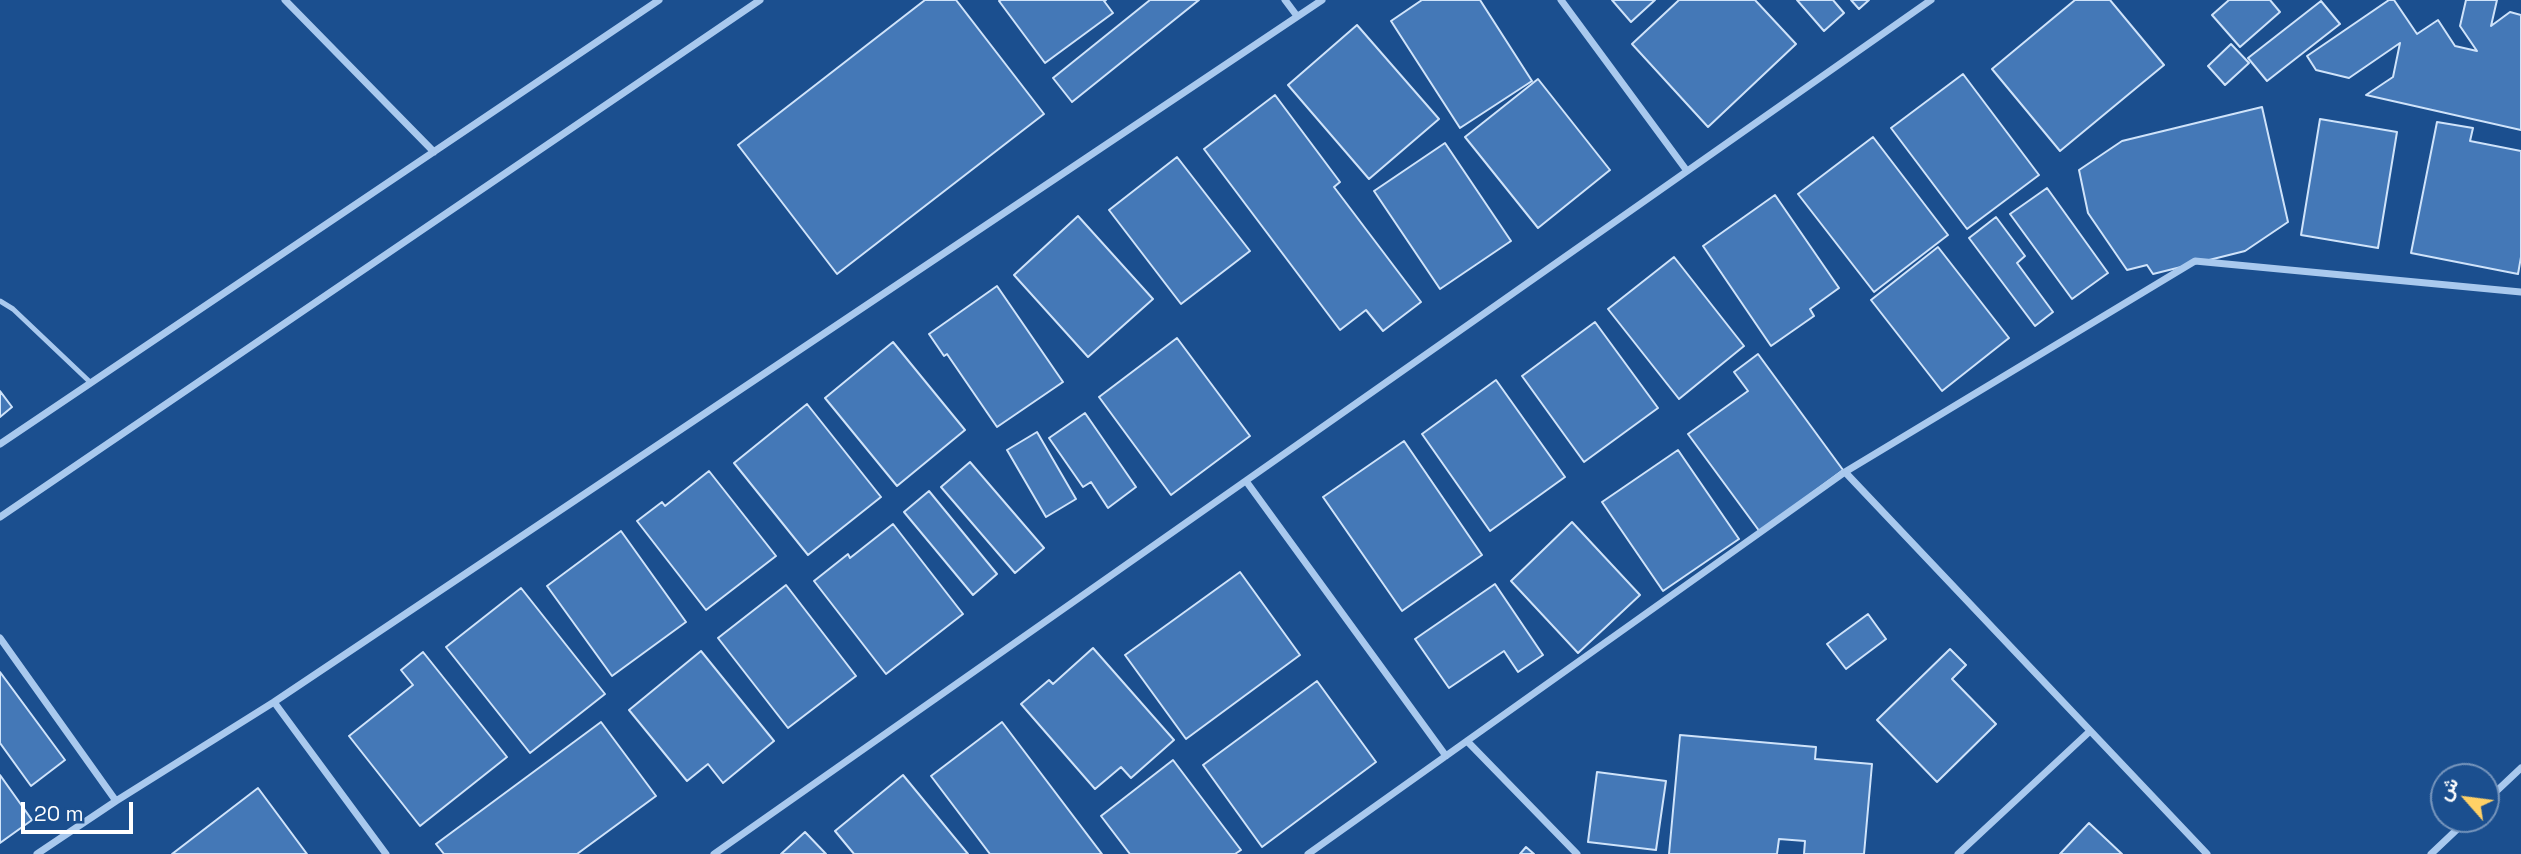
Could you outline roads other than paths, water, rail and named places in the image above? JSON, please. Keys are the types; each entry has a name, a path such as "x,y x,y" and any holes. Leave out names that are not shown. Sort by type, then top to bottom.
{"street":[{"path":"285,0 434,152"},
{"path":"0,444 659,0"},
{"path":"0,517 760,0"},
{"path":"1285,0 1297,16"},
{"path":"37,854 274,702 1322,0"},
{"path":"1561,0 1687,171"},
{"path":"714,854 1931,0"},
{"path":"1308,854 1845,472 2195,261 2521,292"},
{"path":"1845,472 2207,854"},
{"path":"1246,481 1446,756"},
{"path":"0,638 116,801"},
{"path":"274,702 386,854"},
{"path":"1958,854 2090,732"},
{"path":"1467,741 1577,854"},
{"path":"2500,788 2521,768"},
{"path":"2431,854 2453,833"}],"lane":[{"path":"0,302 13,309 90,383"}]}
